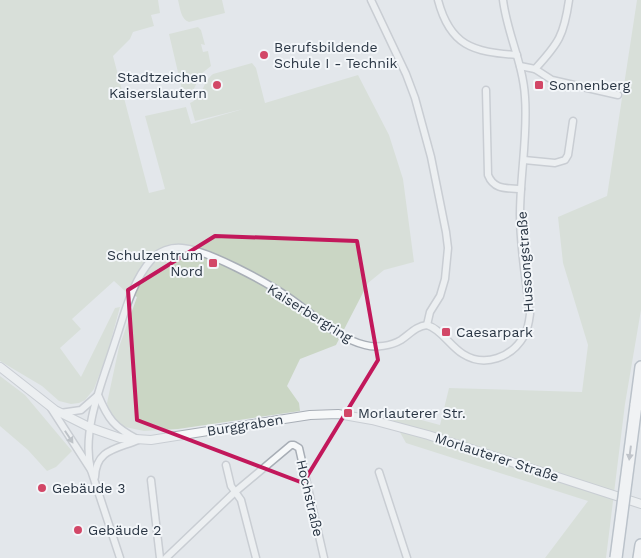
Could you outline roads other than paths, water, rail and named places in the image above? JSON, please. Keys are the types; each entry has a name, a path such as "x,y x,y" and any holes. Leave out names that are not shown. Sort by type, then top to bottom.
{"highway":[{"path":"616,558 641,368"},
{"path":"639,558 641,545"}],"street":[{"path":"371,0 406,74 415,98 431,157 446,232 448,248 445,280 440,296 430,312 427,325"},
{"path":"438,0 450,30 468,46 497,53 517,55"},
{"name":"Hussongstraße","path":"427,325 434,328 464,355 476,360 499,359 518,346 525,335 530,314 521,248 521,189 526,131 524,86 503,0"},
{"path":"535,69 555,48 564,31 569,0"},
{"path":"520,66 535,69 552,80 618,96"},
{"path":"486,90 488,175 490,182 501,188 521,189"},
{"path":"524,160 554,163 565,160 568,155 572,121"},
{"name":"Kaiserbergring","path":"91,470 88,454 90,428 98,395 125,311 137,282 152,258 162,251 182,248 202,253 243,272 287,296 347,339 366,346 392,344 400,341 417,327 427,325"},
{"name":"Burggraben","path":"0,367 60,413 90,428 120,438 151,440 310,415 338,414 351,416"},
{"path":"60,413 81,410 98,395 109,419 123,431 139,440"},
{"path":"48,403 91,470 120,558"},
{"name":"Morlauterer Straße","path":"351,416 428,435 641,504"},
{"name":"Burggraben","path":"95,481 97,464 102,456 110,450 139,440"},
{"name":"Hochstraße","path":"235,492 291,445 297,445 324,558"},
{"path":"226,465 230,486 241,500 256,558"},
{"path":"379,472 407,558"},
{"path":"151,480 160,558"},
{"path":"166,558 235,492"}],"place":[{"name":"Berufsbildende Schule I - Technik","path":"264,55"},
{"name":"Stadtzeichen Kaiserslautern","path":"217,85"},
{"name":"Sonnenberg","path":"539,85"},
{"name":"Schulzentrum Nord","path":"213,263"},
{"name":"Caesarpark","path":"446,332"},
{"name":"Morlauterer Str.","path":"348,413"},
{"name":"Gebäude 3","path":"42,488"},
{"name":"Gebäude 2","path":"78,530"}]}
